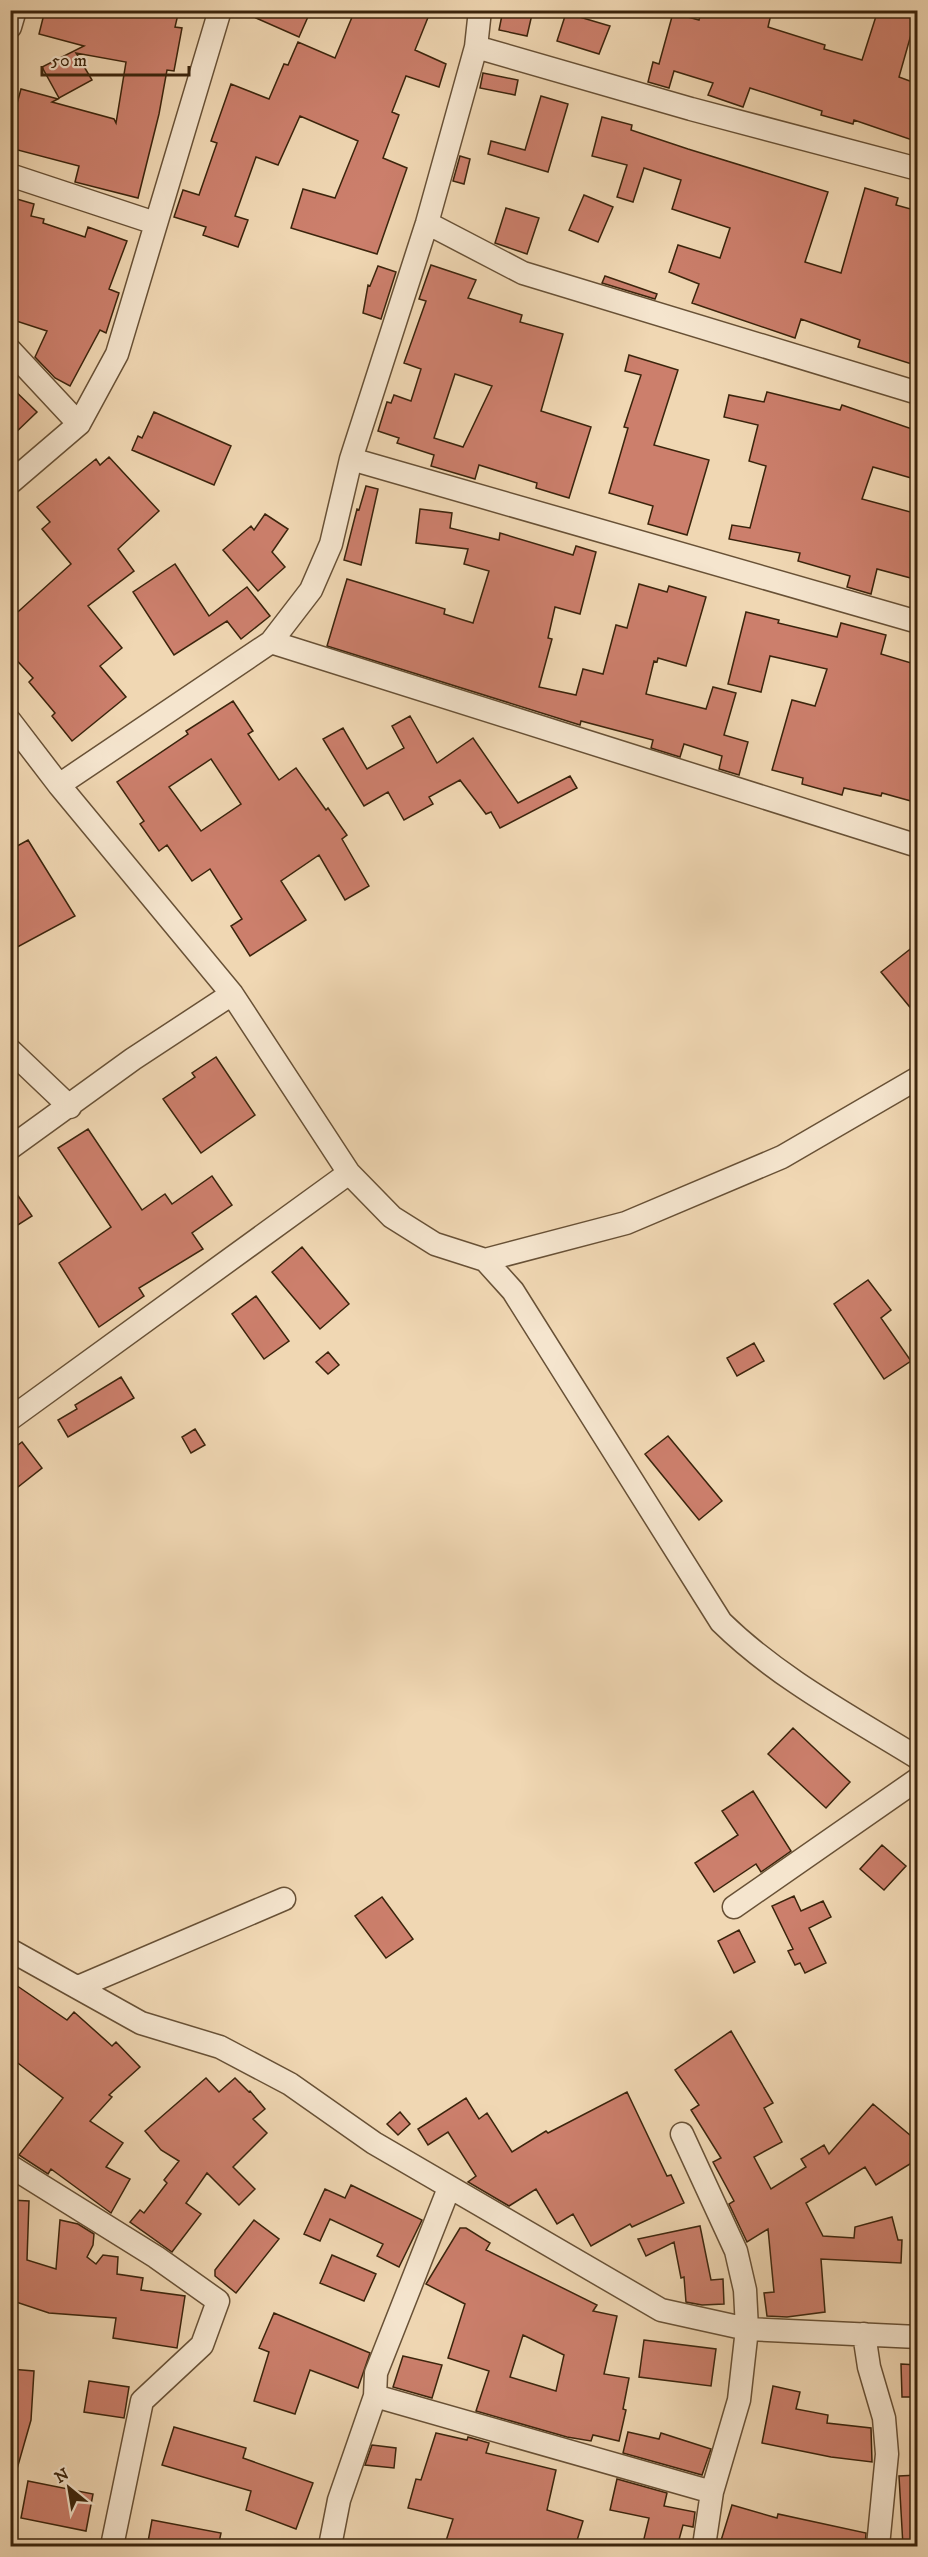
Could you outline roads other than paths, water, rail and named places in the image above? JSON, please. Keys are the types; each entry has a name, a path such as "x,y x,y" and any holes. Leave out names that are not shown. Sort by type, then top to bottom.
{"street":[{"path":"10,27 15,10"},
{"path":"10,483 79,424 117,354 220,10"},
{"path":"59,785 271,642 311,590 331,544 351,459 427,223 476,47 476,13"},
{"path":"476,47 691,109 918,170"},
{"path":"10,175 155,223"},
{"path":"427,223 523,273 918,393"},
{"path":"10,350 79,424"},
{"path":"351,459 918,622"},
{"path":"271,642 918,846"},
{"path":"10,721 59,785 232,994 349,1173 392,1217 435,1244 485,1260 513,1291 721,1623 747,1648 794,1681 918,1758"},
{"path":"10,1148 70,1107 133,1059 232,994"},
{"path":"10,1050 70,1107"},
{"path":"485,1260 626,1223 782,1157 918,1078"},
{"path":"10,1419 349,1173"},
{"path":"734,1907 918,1779"},
{"path":"78,1987 284,1899"},
{"path":"10,1950 141,2023 220,2047 290,2084 374,2143 661,2310 747,2329 918,2337"},
{"path":"682,2134 736,2251 745,2290 747,2329 739,2400 712,2492 704,2547"},
{"path":"10,2166 156,2257 218,2301 202,2345 142,2401 112,2547"},
{"path":"330,2547 339,2500 375,2396 375,2373 449,2188"},
{"path":"864,2334 868,2367 884,2418 887,2454 878,2547"},
{"path":"375,2396 712,2492"}]}
